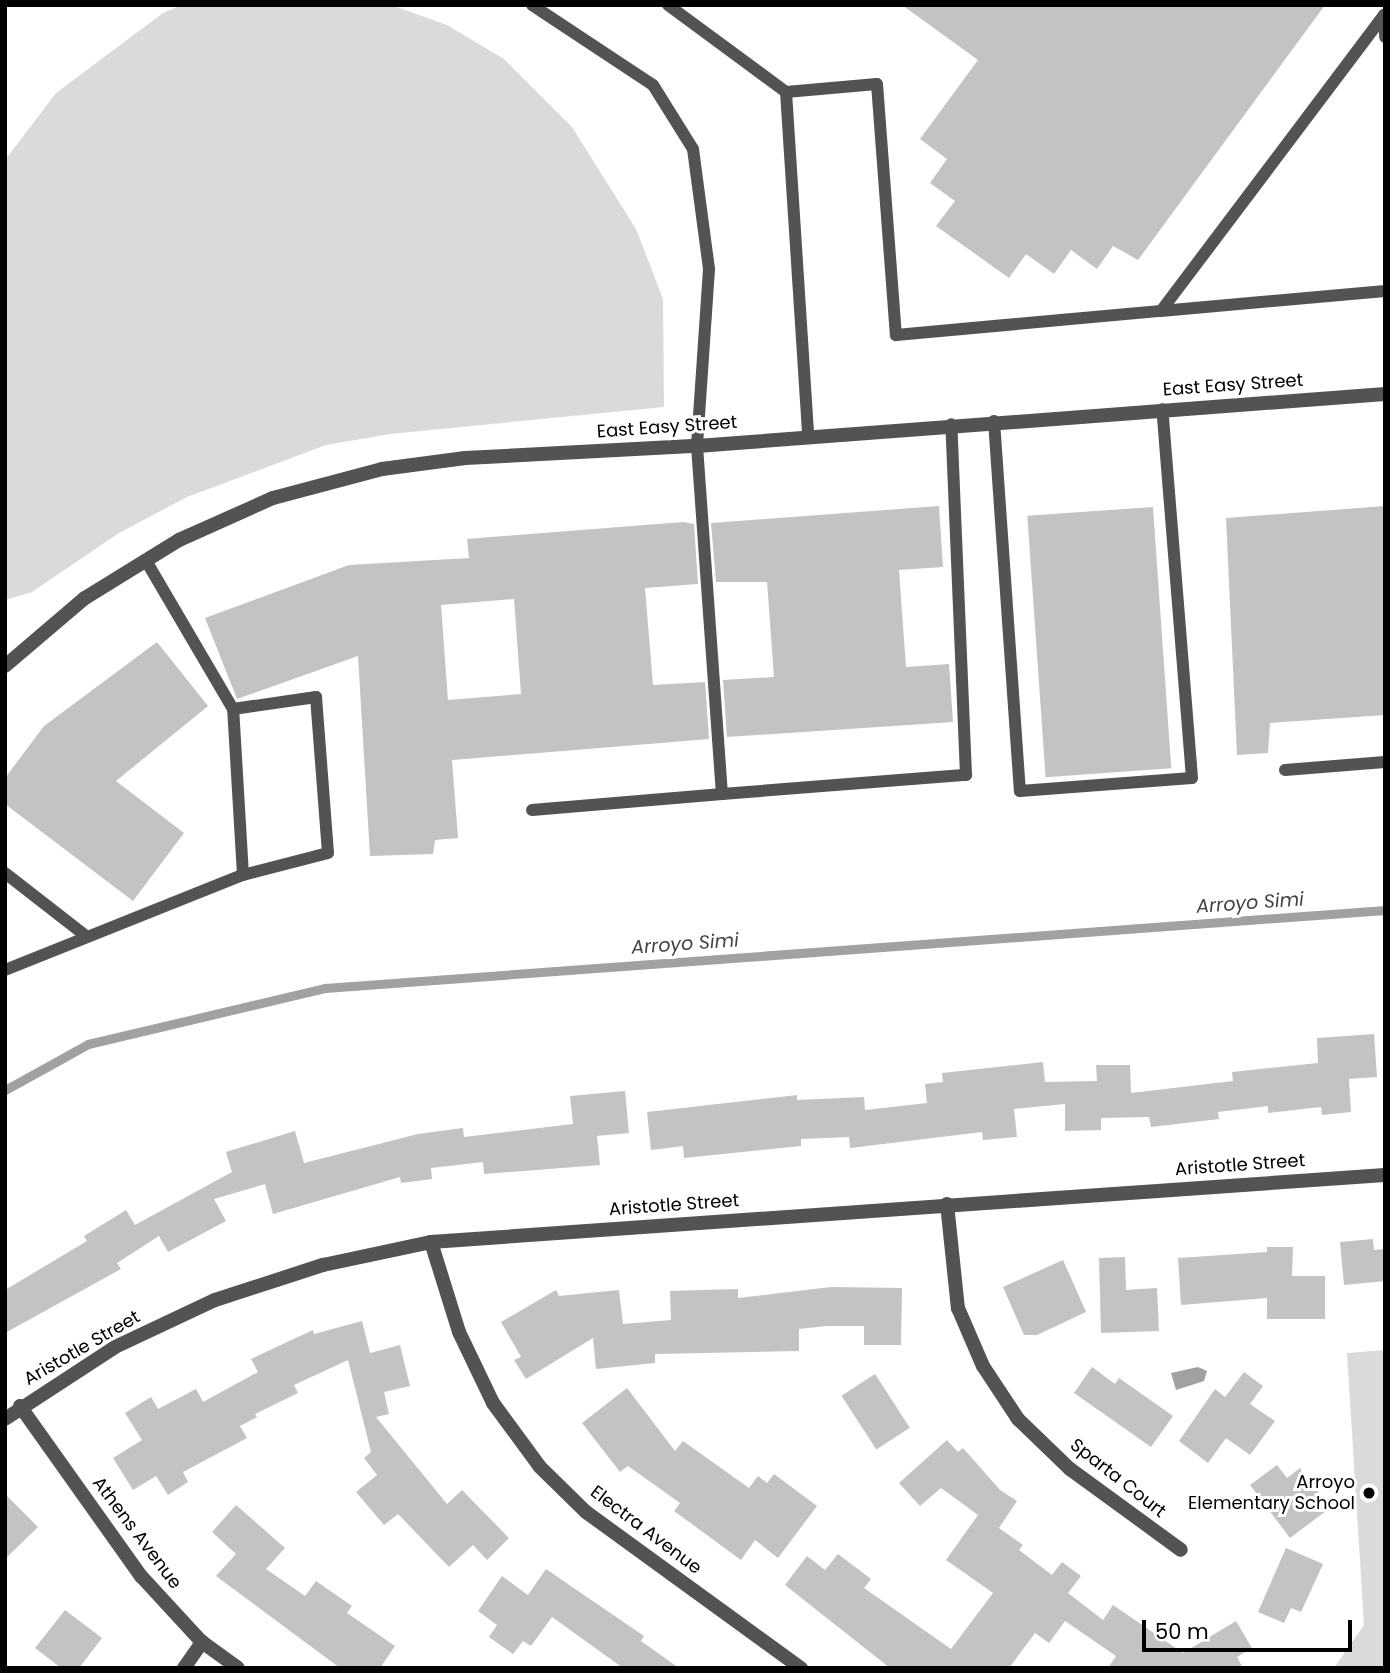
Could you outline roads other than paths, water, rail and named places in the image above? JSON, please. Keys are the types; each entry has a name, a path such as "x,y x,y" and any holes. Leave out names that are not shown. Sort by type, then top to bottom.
{"street":[{"name":"East Easy Street","path":"5,666 85,598 179,540 273,498 382,469 465,458 696,446 951,424 1385,394"},
{"name":"Aristotle Street","path":"5,1419 20,1406 115,1347 215,1300 323,1265 431,1242 1385,1175"},
{"name":"Sparta Court","path":"947,1205 958,1308 983,1366 1018,1419 1070,1469 1181,1550"},
{"name":"Electra Avenue","path":"431,1242 458,1332 493,1403 540,1467 586,1512 801,1668"},
{"name":"Athens Avenue","path":"20,1406 141,1576 202,1642 239,1668"},
{"path":"184,1668 202,1642"}],"lane":[{"path":"532,5 653,85 694,149 709,269 696,446 722,794"},
{"path":"668,5 786,92 877,84 896,335 1385,291"},
{"path":"1161,311 1383,10"},
{"path":"1383,10 1385,37"},
{"path":"786,92 808,436"},
{"path":"994,421 1020,791 1192,778 1162,409"},
{"path":"532,810 966,775 951,424"},
{"path":"146,561 233,709 243,876"},
{"path":"5,970 243,876 328,853 316,697 233,709"},
{"path":"1285,769 1385,762"},
{"path":"5,873 86,936"}],"waterway":[{"name":"Arroyo Simi","path":"5,1090 88,1044 325,988 1385,910"}],"place":[{"name":"Arroyo Elementary School","path":"1369,1493"}]}
